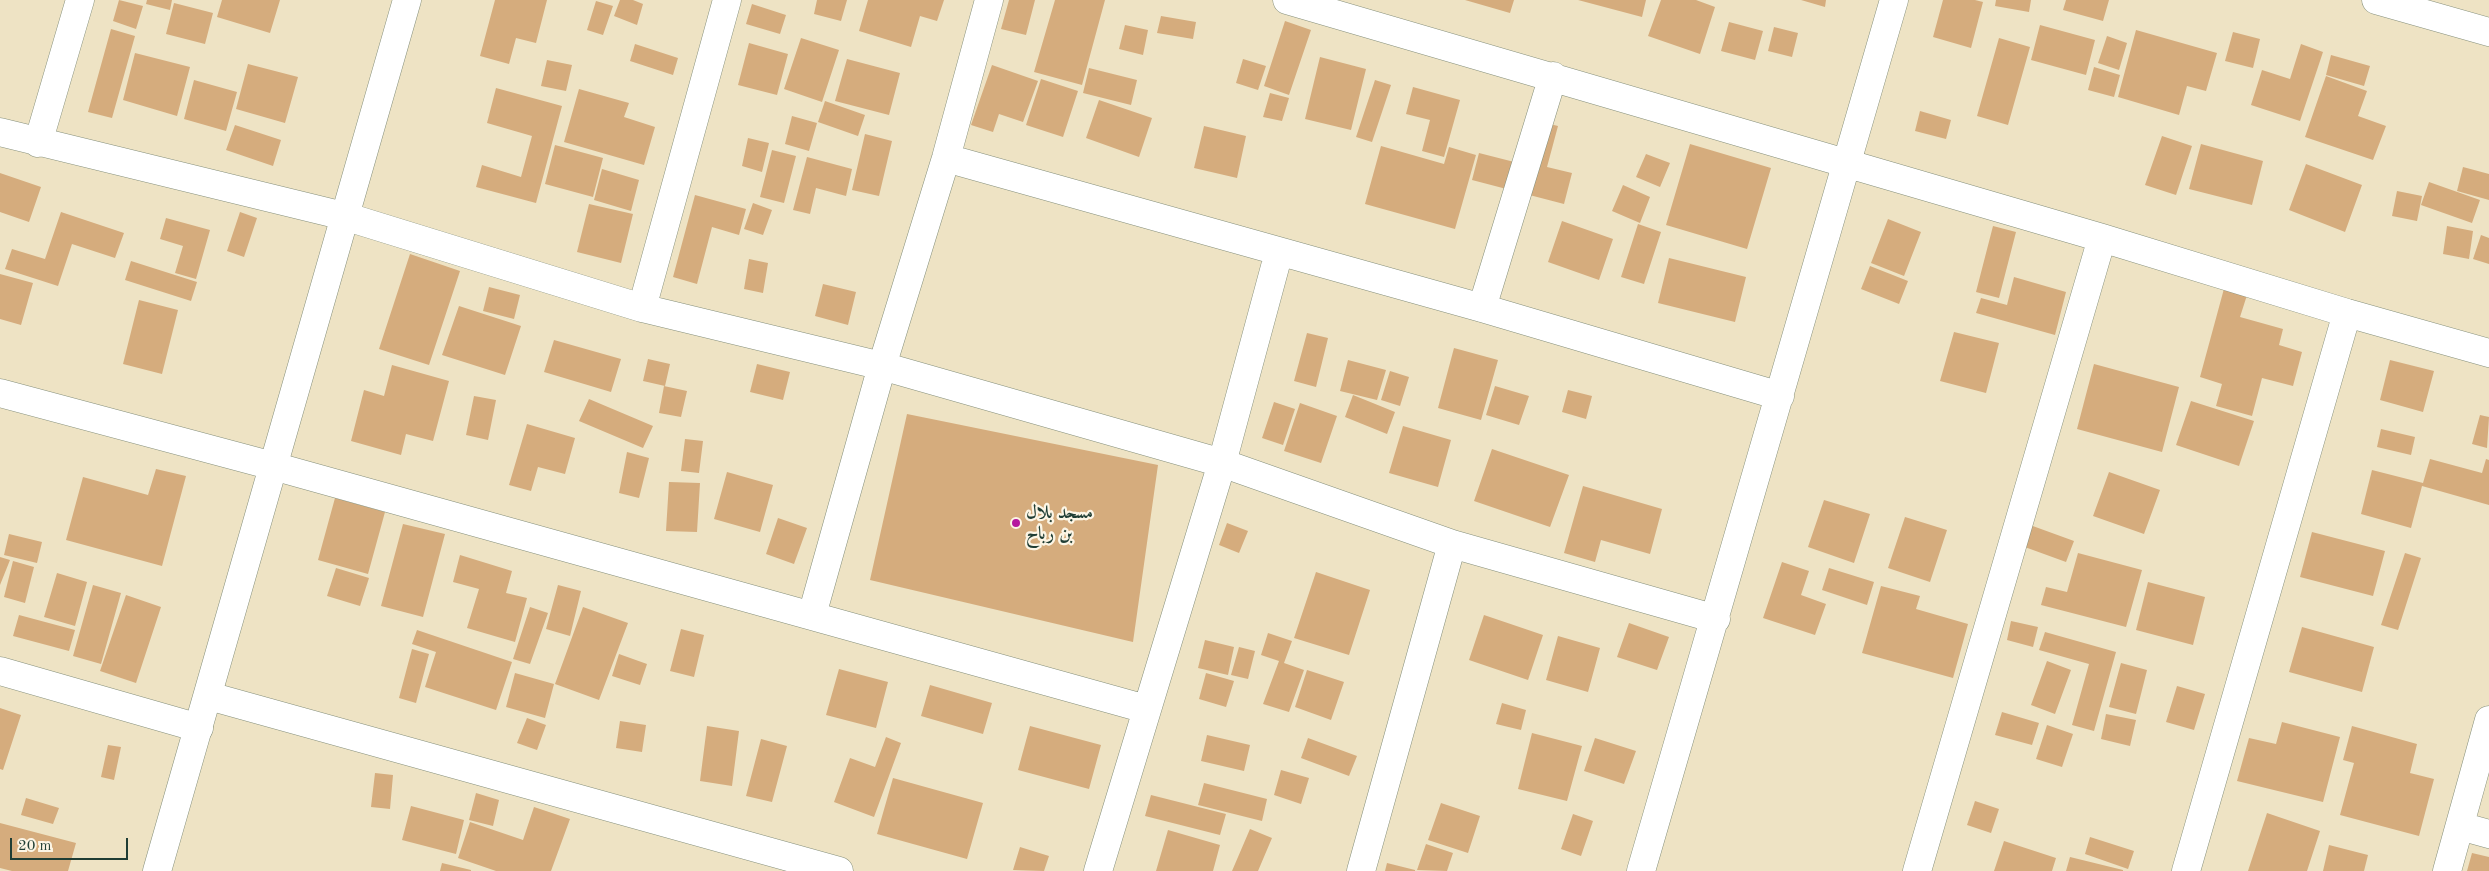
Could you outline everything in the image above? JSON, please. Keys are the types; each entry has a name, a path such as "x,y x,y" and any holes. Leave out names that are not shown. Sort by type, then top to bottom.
{"street":[{"path":"38,143 80,0"},
{"path":"156,871 200,728 344,216 407,0"},
{"path":"642,308 727,0"},
{"path":"812,615 882,366 946,158 989,0"},
{"path":"1287,0 1553,76 2102,238 2348,313 2489,353"},
{"path":"1641,871 1716,619 1894,0"},
{"path":"2376,0 2489,32"},
{"path":"1482,308 1553,76"},
{"path":"0,132 38,143 344,216 642,308 882,366 1222,463 1452,544 1716,619"},
{"path":"946,158 1482,308 1780,396"},
{"path":"1917,871 2102,238"},
{"path":"1098,871 1222,463 1279,252"},
{"path":"2186,871 2348,313"},
{"path":"0,392 812,615 1146,709"},
{"path":"1361,871 1452,544"},
{"path":"0,670 200,728"},
{"path":"209,696 839,871"},
{"path":"2447,871 2489,720"},
{"path":"2460,826 2489,834"}],"building":[{"path":"119,0 143,6 136,29 113,21"},
{"path":"147,0 172,0 170,10 146,4"},
{"path":"222,0 280,0 270,33 217,17"},
{"path":"495,0 547,0 536,43 516,38 509,64 480,56"},
{"path":"620,0 633,0 643,4 637,25 614,16"},
{"path":"817,0 847,0 841,21 814,14"},
{"path":"868,0 944,0 937,21 920,16 911,47 859,31"},
{"path":"1009,0 1035,0 1026,35 1001,29"},
{"path":"1055,0 1105,0 1082,85 1034,72"},
{"path":"1465,0 1514,0 1510,13"},
{"path":"1578,0 1646,0 1642,17"},
{"path":"1661,0 1696,0 1715,7 1700,54 1648,36"},
{"path":"1801,0 1826,0 1825,7"},
{"path":"1943,0 1975,0 1983,2 1971,48 1933,37"},
{"path":"1996,0 2031,0 2029,12 1995,6"},
{"path":"2066,0 2109,0 2103,21 2063,10"},
{"path":"596,1 613,6 603,35 587,30"},
{"path":"174,3 213,13 205,44 166,34"},
{"path":"752,4 786,15 780,34 746,24"},
{"path":"1161,16 1196,22 1193,39 1157,33"},
{"path":"1285,21 1311,30 1289,95 1264,86"},
{"path":"1729,22 1763,31 1755,60 1721,51"},
{"path":"1125,25 1148,30 1143,55 1119,49"},
{"path":"2040,25 2095,40 2086,75 2031,60"},
{"path":"1774,27 1798,33 1792,57 1768,51"},
{"path":"111,29 135,36 112,118 88,112"},
{"path":"2136,30 2217,53 2206,91 2187,86 2179,115 2118,97"},
{"path":"2233,32 2260,39 2253,68 2225,61"},
{"path":"2107,36 2127,43 2119,70 2098,63"},
{"path":"801,38 839,50 822,102 784,89"},
{"path":"1999,38 2030,47 2008,125 1977,116"},
{"path":"749,43 788,54 777,95 738,85"},
{"path":"635,44 678,58 673,75 630,61"},
{"path":"2301,44 2323,52 2300,121 2251,105 2262,70 2290,79"},
{"path":"135,53 190,67 177,116 123,100"},
{"path":"2331,55 2370,66 2364,86 2326,75"},
{"path":"1320,57 1366,69 1351,130 1305,119"},
{"path":"847,59 900,73 889,115 835,101"},
{"path":"1243,59 1266,66 1258,90 1236,83"},
{"path":"547,60 572,65 566,91 541,86"},
{"path":"248,64 298,77 285,123 236,109"},
{"path":"992,65 1038,81 1023,122 999,114 993,132 971,125"},
{"path":"2094,67 2120,75 2114,97 2088,90"},
{"path":"1089,68 1137,80 1131,105 1083,93"},
{"path":"2326,76 2367,91 2358,116 2386,126 2373,160 2305,137"},
{"path":"1041,79 1078,91 1063,137 1026,125"},
{"path":"194,80 237,92 226,131 184,119"},
{"path":"1375,80 1391,85 1372,142 1356,137"},
{"path":"1413,87 1460,100 1444,157 1422,151 1430,120 1406,114"},
{"path":"496,88 562,106 536,203 476,187 482,165 521,177 532,136 487,123"},
{"path":"579,89 629,103 624,117 655,127 644,165 564,142"},
{"path":"1270,93 1289,98 1282,121 1263,117"},
{"path":"1099,100 1152,118 1139,157 1086,138"},
{"path":"825,101 865,115 858,136 818,122"},
{"path":"1920,111 1951,120 1946,139 1915,131"},
{"path":"792,116 817,123 809,151 785,144"},
{"path":"1538,121 1558,126 1547,167 1572,173 1564,204 1472,180 1479,153 1526,165"},
{"path":"235,125 281,140 273,166 226,150"},
{"path":"1204,126 1246,136 1237,178 1194,168"},
{"path":"865,134 892,141 879,196 852,190"},
{"path":"2162,136 2192,146 2176,195 2145,185"},
{"path":"748,138 769,143 762,172 742,166"},
{"path":"1690,144 1771,168 1747,249 1666,225"},
{"path":"2201,144 2263,161 2252,205 2189,189"},
{"path":"555,145 603,158 593,197 545,184"},
{"path":"1381,146 1444,164 1449,147 1476,155 1455,229 1365,204"},
{"path":"772,150 796,156 784,203 760,197"},
{"path":"1646,154 1670,163 1660,187 1636,177"},
{"path":"807,157 852,169 846,196 816,188 810,214 793,210"},
{"path":"2306,164 2362,185 2345,232 2289,210"},
{"path":"2463,167 2489,174 2489,200 2457,191"},
{"path":"602,169 639,180 631,211 594,200"},
{"path":"0,173 41,187 29,222 0,212"},
{"path":"2429,182 2480,200 2472,223 2421,205"},
{"path":"1623,185 1650,197 1640,223 1612,211"},
{"path":"2397,191 2422,196 2417,221 2392,216"},
{"path":"695,195 746,209 739,235 712,227 697,284 673,277"},
{"path":"753,203 772,210 763,235 744,229"},
{"path":"589,204 633,214 621,263 577,252"},
{"path":"61,212 124,233 115,258 72,244 58,286 5,269 12,249 45,259"},
{"path":"240,212 257,218 244,257 227,251"},
{"path":"166,218 210,230 196,279 175,273 183,246 160,239"},
{"path":"1888,219 1921,232 1904,276 1871,263"},
{"path":"1562,221 1613,239 1599,280 1548,262"},
{"path":"1638,224 1661,232 1644,284 1621,277"},
{"path":"1993,226 2016,232 1999,298 1976,292"},
{"path":"2447,226 2473,231 2469,259 2443,254"},
{"path":"2481,235 2489,238 2489,264 2473,259"},
{"path":"410,254 460,271 429,365 379,349"},
{"path":"1669,258 1746,277 1735,322 1658,303"},
{"path":"749,259 768,263 763,293 744,289"},
{"path":"131,261 197,282 191,301 125,280"},
{"path":"1870,266 1908,281 1899,304 1861,289"},
{"path":"0,274 33,283 21,325 0,319"},
{"path":"2014,277 2066,292 2055,335 1976,313 1981,298 2007,305"},
{"path":"823,284 856,292 848,325 815,316"},
{"path":"2225,285 2248,292 2240,317 2283,329 2279,345 2302,352 2293,386 2262,378 2252,416 2216,406 2222,384 2200,377"},
{"path":"489,287 520,295 514,319 483,311"},
{"path":"139,300 178,310 162,374 123,364"},
{"path":"459,306 521,326 505,375 442,355"},
{"path":"1954,332 1999,343 1986,393 1940,381"},
{"path":"1307,333 1328,338 1316,387 1294,381"},
{"path":"554,340 621,359 611,392 544,372"},
{"path":"1454,348 1498,360 1481,420 1438,408"},
{"path":"648,359 670,364 665,386 643,381"},
{"path":"1348,360 1386,370 1377,400 1340,391"},
{"path":"2390,360 2434,371 2423,412 2380,400"},
{"path":"757,364 790,372 783,400 750,392"},
{"path":"2094,364 2179,387 2162,452 2077,429"},
{"path":"392,365 449,381 433,441 406,434 401,455 351,441 364,390 384,396"},
{"path":"1390,371 1409,377 1400,406 1381,400"},
{"path":"664,386 687,391 681,417 659,413"},
{"path":"1495,386 1529,396 1519,425 1486,415"},
{"path":"1568,390 1592,396 1586,419 1562,412"},
{"path":"1353,395 1395,412 1387,434 1345,417"},
{"path":"474,396 496,400 488,440 466,435"},
{"path":"589,399 653,426 643,448 579,421"},
{"path":"2191,401 2254,421 2239,466 2176,445"},
{"path":"1274,402 1295,409 1283,445 1262,438"},
{"path":"1300,403 1337,416 1321,463 1284,451"},
{"name":"مسجد بلال بن رباح","path":"907,414 1158,465 1133,642 870,580"},
{"path":"2480,415 2489,417 2487,448 2472,444"},
{"path":"527,424 575,438 565,474 538,467 531,491 509,485"},
{"path":"1403,426 1451,440 1438,487 1389,473"},
{"path":"2381,429 2415,437 2411,455 2377,447"},
{"path":"685,439 703,441 699,473 681,471"},
{"path":"1492,449 1569,475 1550,527 1474,501"},
{"path":"627,452 649,458 639,498 619,493"},
{"path":"2430,459 2482,473 2486,459 2489,460 2489,505 2422,486 2411,528 2361,514 2372,470 2423,483"},
{"path":"156,469 186,476 162,566 66,540 83,477 148,495"},
{"path":"727,472 773,485 760,532 714,519"},
{"path":"2109,472 2160,490 2144,534 2093,516"},
{"path":"669,482 700,483 697,532 666,531"},
{"path":"1583,486 1662,509 1650,554 1601,540 1595,562 1564,553"},
{"path":"335,498 385,512 368,574 318,560"},
{"path":"1824,500 1870,514 1854,563 1808,547"},
{"path":"1905,517 1947,530 1930,582 1888,568"},
{"path":"778,518 807,528 794,564 766,554"},
{"path":"1227,523 1248,531 1239,553 1219,545"},
{"path":"403,524 445,534 423,617 381,606"},
{"path":"2030,525 2074,541 2066,562 2022,546"},
{"path":"2312,532 2385,551 2373,596 2300,577"},
{"path":"9,534 42,542 37,563 4,555"},
{"path":"2078,553 2142,570 2126,627 2041,605 2046,587 2067,592"},
{"path":"2405,553 2421,558 2398,630 2381,625"},
{"path":"460,555 512,571 506,593 527,598 515,642 467,628 479,589 453,582"},
{"path":"0,557 10,560 0,585"},
{"path":"13,561 34,567 25,603 4,597"},
{"path":"1782,562 1809,571 1801,595 1826,604 1815,635 1763,618"},
{"path":"336,568 369,578 360,606 327,596"},
{"path":"1829,568 1874,582 1867,605 1822,590"},
{"path":"1316,572 1370,590 1349,655 1294,638"},
{"path":"57,573 87,582 75,626 44,617"},
{"path":"2148,582 2205,597 2193,645 2136,630"},
{"path":"93,585 121,593 101,664 73,656"},
{"path":"558,585 581,591 570,636 546,629"},
{"path":"1881,586 1920,596 1916,609 1968,624 1953,678 1862,653"},
{"path":"126,595 161,607 136,683 100,671"},
{"path":"530,607 548,613 530,664 513,659"},
{"path":"583,607 628,623 599,700 555,684"},
{"path":"19,615 75,630 69,651 13,636"},
{"path":"1484,615 1543,635 1528,680 1469,660"},
{"path":"2011,621 2038,627 2033,647 2007,640"},
{"path":"1629,623 1669,637 1657,670 1617,657"},
{"path":"2302,627 2374,647 2362,692 2289,672"},
{"path":"681,629 704,635 694,677 670,671"},
{"path":"417,630 512,662 496,710 425,687 436,652 412,644"},
{"path":"2045,632 2116,652 2094,731 2072,725 2089,664 2039,650"},
{"path":"1268,633 1292,641 1284,663 1304,670 1289,712 1263,704 1279,661 1261,655"},
{"path":"1558,636 1600,648 1588,692 1546,680"},
{"path":"1205,640 1234,647 1228,675 1198,668"},
{"path":"1239,647 1255,651 1248,679 1231,675"},
{"path":"412,649 429,654 416,703 399,698"},
{"path":"619,654 647,664 640,685 612,676"},
{"path":"2047,661 2071,670 2055,714 2031,705"},
{"path":"2121,663 2147,670 2136,714 2109,707"},
{"path":"839,669 888,682 876,728 826,715"},
{"path":"1307,670 1344,682 1331,720 1295,707"},
{"path":"515,673 554,684 545,718 506,707"},
{"path":"1206,673 1234,681 1226,707 1199,699"},
{"path":"930,685 992,703 983,734 921,716"},
{"path":"2177,686 2205,694 2194,730 2166,722"},
{"path":"1502,703 1526,710 1521,730 1496,724"},
{"path":"0,708 21,715 3,770 0,769"},
{"path":"2002,712 2039,723 2032,745 1995,735"},
{"path":"2106,714 2136,720 2130,746 2101,739"},
{"path":"527,718 546,725 537,750 517,743"},
{"path":"620,721 646,725 642,752 616,748"},
{"path":"2282,722 2340,737 2323,802 2237,781 2249,738 2276,744"},
{"path":"2047,725 2073,734 2062,767 2036,759"},
{"path":"707,726 739,731 732,786 700,781"},
{"path":"1030,726 1101,745 1089,789 1018,770"},
{"path":"2352,726 2417,744 2410,773 2434,779 2419,836 2340,815 2354,763 2343,760"},
{"path":"1532,733 1582,746 1567,801 1518,789"},
{"path":"1207,735 1250,745 1244,771 1201,761"},
{"path":"886,737 901,743 874,817 834,802 850,758 875,767"},
{"path":"1308,738 1357,756 1349,776 1301,758"},
{"path":"1595,738 1636,751 1624,784 1584,771"},
{"path":"761,739 787,746 772,802 746,796"},
{"path":"108,745 121,747 114,780 101,777"},
{"path":"1281,770 1309,778 1301,804 1274,795"},
{"path":"375,773 393,775 390,809 371,807"},
{"path":"893,778 983,803 967,859 877,834"},
{"path":"1204,783 1267,799 1262,821 1198,805"},
{"path":"476,793 499,800 493,826 469,820"},
{"path":"1151,795 1226,814 1220,835 1145,816"},
{"path":"26,798 59,808 53,824 21,815"},
{"path":"1975,801 1999,809 1991,833 1967,825"},
{"path":"1441,803 1480,816 1468,853 1428,840"},
{"path":"411,806 464,820 456,854 402,840"},
{"path":"534,807 570,819 551,871 496,871 458,858 470,822 523,840"},
{"path":"2267,813 2320,831 2307,871 2248,871"},
{"path":"1573,814 1593,821 1581,856 1561,849"},
{"path":"0,823 76,843 68,871 12,871 0,868"},
{"path":"1250,829 1272,838 1258,871 1232,871"},
{"path":"1168,830 1220,845 1213,871 1156,871"},
{"path":"2090,837 2134,851 2128,869 2085,854"},
{"path":"2004,841 2056,858 2052,871 1994,871"},
{"path":"1426,844 1453,853 1447,871 1417,870"},
{"path":"2329,845 2368,855 2364,871 2323,871"},
{"path":"1020,847 1049,856 1044,871 1013,870"},
{"path":"2472,853 2489,857 2489,871 2467,871"},
{"path":"2070,857 2123,870 2123,871 2066,871"},
{"path":"442,863 471,870 471,871 440,871"},
{"path":"1387,863 1415,870 1415,871 1385,871"}],"place":[{"name":"مسجد بلال بن رباح","path":"1016,523"}]}
